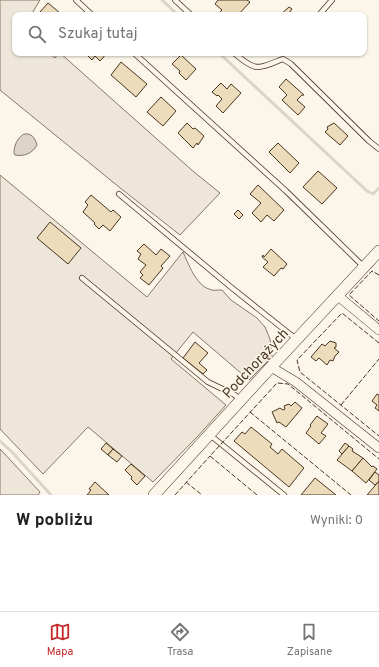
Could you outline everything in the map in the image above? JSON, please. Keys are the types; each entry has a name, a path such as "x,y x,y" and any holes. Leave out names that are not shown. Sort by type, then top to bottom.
{"street":[{"name":"Podchorążych","path":"154,495 379,251"},
{"path":"338,296 379,330"},
{"path":"271,367 296,382 379,448"}],"lane":[{"path":"76,0 89,12"},
{"path":"174,0 188,12"},
{"path":"322,12 332,0"},
{"path":"137,56 286,191 364,268"},
{"path":"238,56 250,66 256,67 262,67 283,59 285,56"},
{"path":"283,59 291,64 379,149"},
{"path":"119,194 297,340"},
{"path":"82,278 208,382 241,400"},
{"path":"210,434 284,495"}],"shaded area":[{"path":"0,0 40,0 33,12 12,12 12,56 53,56 55,58 56,56 63,56 194,172 220,193 180,235 0,90"},
{"path":"24,134 33,136 37,145 28,154 15,155 14,150 16,142"},
{"path":"0,175 147,297 183,252 196,278 204,287 210,290 222,290 231,300 257,318 265,327 270,339 272,357 249,380 193,332 171,359 226,405 153,482 88,427 43,474 0,429"},
{"path":"0,449 40,492 38,495 0,495"}],"building":[{"path":"218,0 247,0 250,2 241,12 220,12 222,10 215,4"},
{"path":"48,3 59,12 40,12"},
{"path":"289,7 292,9 290,12 283,12"},
{"path":"88,56 95,56 92,60"},
{"path":"95,56 104,56 100,61"},
{"path":"180,56 182,56 196,69 186,80 179,73 180,71 172,64"},
{"path":"121,62 147,84 136,97 111,75"},
{"path":"286,79 304,95 297,100 305,107 298,115 282,100 287,95 279,87"},
{"path":"221,83 227,89 231,84 241,93 223,113 216,106 222,99 212,92"},
{"path":"161,97 176,111 163,126 147,112"},
{"path":"187,123 204,136 198,145 197,143 193,148 178,133"},
{"path":"334,123 348,136 340,145 325,132 328,129 327,127"},
{"path":"278,143 299,163 290,173 269,152"},
{"path":"318,171 337,188 322,204 303,187"},
{"path":"258,185 284,210 274,221 267,215 261,222 252,213 261,203 250,194"},
{"path":"91,195 111,212 113,210 121,217 110,231 103,225 99,229 83,212 88,205 85,202"},
{"path":"238,210 243,215 239,219 234,214"},
{"path":"50,222 81,248 68,264 37,238"},
{"path":"144,244 156,255 161,249 170,256 161,266 163,268 149,285 140,278 143,275 140,272 146,265 138,259 141,254 137,251"},
{"path":"271,249 287,264 274,276 263,267 268,262 262,257 263,255 264,257"},
{"path":"330,341 336,343 336,347 334,348 339,352 333,361 330,360 327,365 319,358 316,361 311,357 322,344 325,346"},
{"path":"195,342 208,353 199,363 207,370 203,374 183,358"},
{"path":"377,394 379,395 379,411 375,408 377,405 372,401"},
{"path":"295,402 302,408 286,427 279,422 277,423 272,412 280,408 283,410 285,409 284,406 289,404 291,406"},
{"path":"317,416 328,424 321,433 326,436 319,444 306,433"},
{"path":"251,427 272,444 270,447 278,454 282,449 304,468 289,487 234,441 242,432 245,434"},
{"path":"106,443 113,449 108,455 101,449"},
{"path":"345,443 349,446 342,454 339,451"},
{"path":"349,446 353,449 352,451 363,458 352,471 337,460"},
{"path":"113,449 122,456 117,462 108,455"},
{"path":"363,458 372,467 373,466 377,469 366,483 352,471"},
{"path":"131,464 145,476 137,485 125,470"},
{"path":"375,472 379,475 379,481 375,485 369,480"},
{"path":"315,478 336,495 301,495"},
{"path":"379,481 379,495 367,495"},
{"path":"95,482 109,495 87,495 91,490 89,489"}],"waterway":[{"path":"162,0 175,12"},
{"path":"222,56 367,191 373,194 379,188"},
{"path":"0,441 51,495"}],"fence":[{"path":"379,275 372,271 349,295 379,321"},
{"path":"379,343 342,313 297,360 300,372 379,436"},
{"path":"341,405 379,359"},
{"path":"257,495 210,456 277,383 288,384 379,459"},
{"path":"250,412 351,495"},
{"path":"175,495 210,456"},
{"path":"186,482 202,495"}]}
